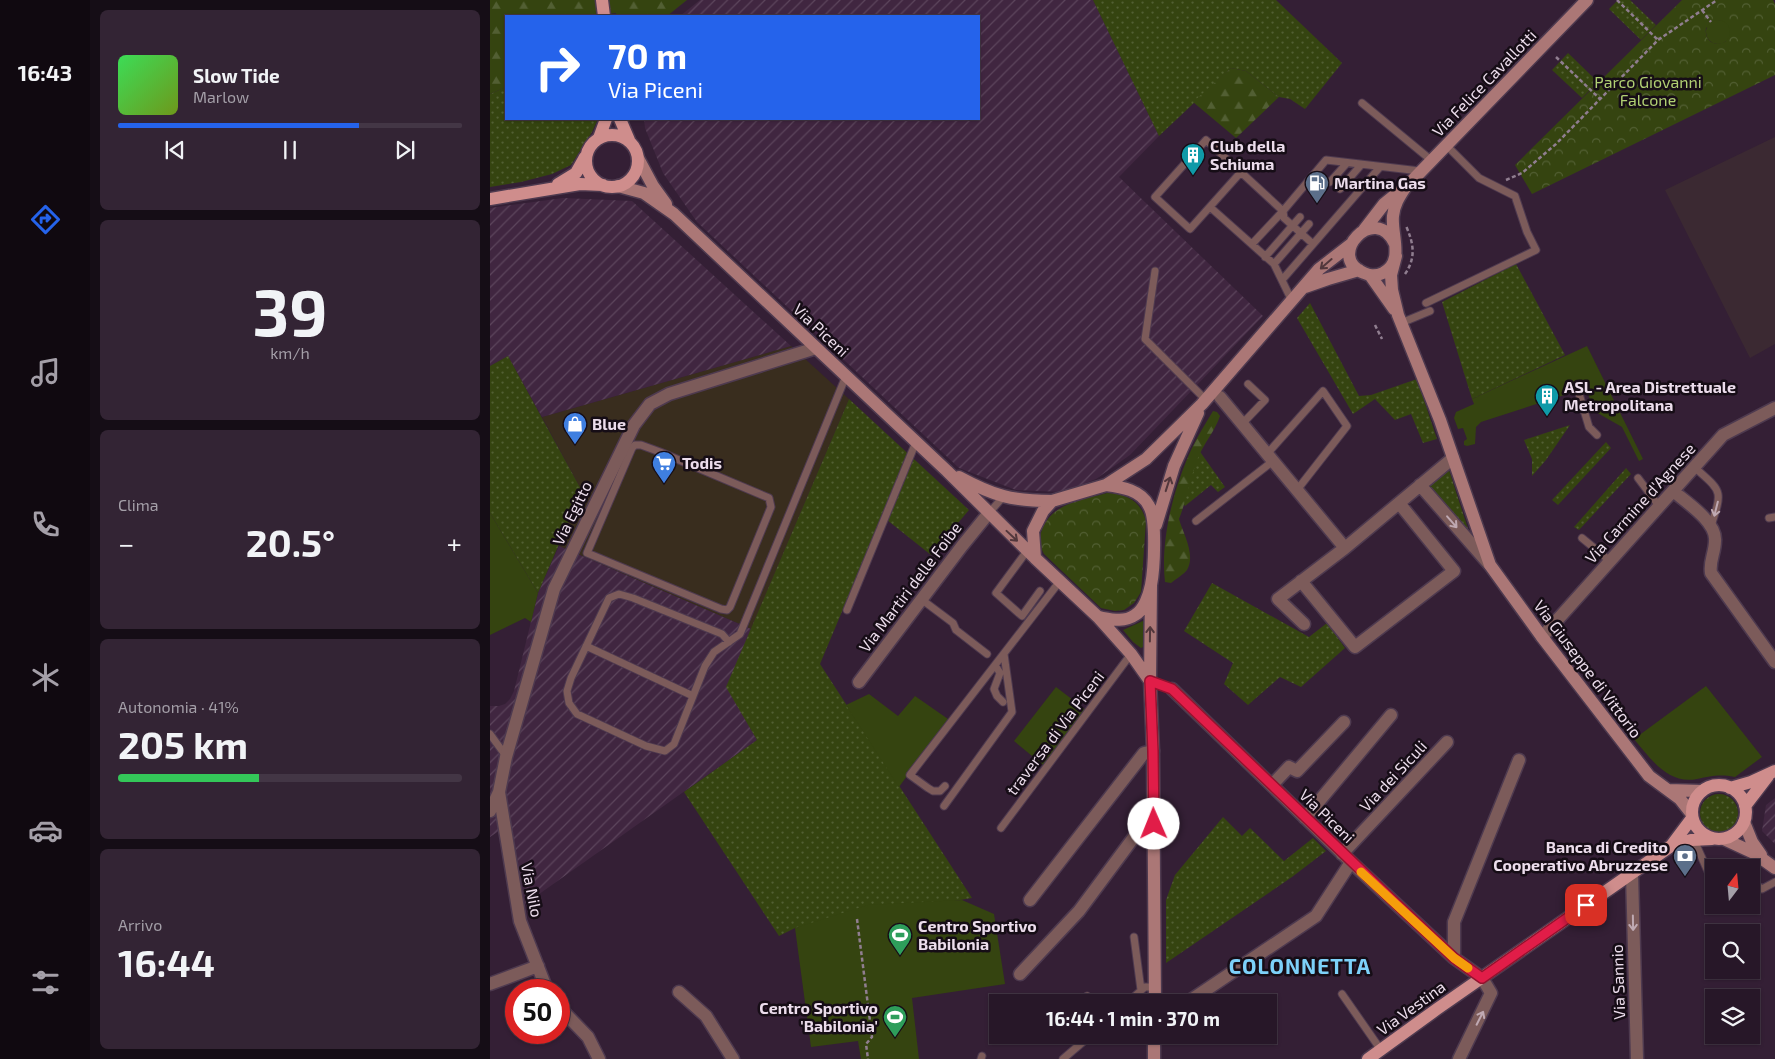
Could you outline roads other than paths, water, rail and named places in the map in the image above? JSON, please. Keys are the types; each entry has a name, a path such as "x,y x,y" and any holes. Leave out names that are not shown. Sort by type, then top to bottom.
{"main road":[{"path":"602,0 604,15"},
{"name":"Via Felice Cavallotti","path":"1350,245 1355,236 1364,230 1384,204 1404,188 1432,160 1586,0"},
{"path":"599,138 606,120"},
{"path":"490,199 580,184 618,186 631,179 635,173 638,158 637,152 629,140 620,120"},
{"path":"552,188 576,173 588,149 599,138 614,134 629,140"},
{"path":"586,156 587,171 591,177 603,186"},
{"name":"Via Piceni","path":"638,158 653,186 674,214"},
{"name":"Via Piceni","path":"618,186 644,193 674,214 916,442 1031,554"},
{"name":"Via Felice Cavallotti","path":"1395,250 1392,229 1394,210 1404,188"},
{"path":"1305,287 1328,279 1384,272 1394,263 1395,250 1390,236 1382,230 1373,228 1364,230"},
{"path":"1150,681 1131,654 1098,617 1031,554 1033,531 1043,511 1052,501 1106,485 1146,459 1204,402 1319,269 1350,245"},
{"name":"Via Giuseppe di Vittorio","path":"1350,245 1351,259 1400,319"},
{"name":"Via Giuseppe di Vittorio","path":"1395,250 1391,274 1392,290 1400,319 1440,420 1453,458 1476,541 1490,565 1542,637 1649,776 1680,799 1692,816"},
{"path":"1155,994 1153,751 1150,681 1151,586 1155,531 1174,466 1204,402"},
{"name":"Via Piceni","path":"946,471 988,492 1003,497 1052,501"},
{"path":"1106,485 1130,490 1142,496 1150,506 1155,531"},
{"path":"1098,617 1118,620 1128,619 1136,615 1144,605 1151,586"},
{"path":"1730,788 1751,782 1773,772"},
{"path":"1745,806 1773,772"},
{"path":"1665,789 1702,791 1716,786 1730,788 1737,792 1745,806 1744,822 1740,830 1733,836 1719,839"},
{"path":"1702,791 1692,805 1692,816 1695,826 1700,832 1706,837 1719,839 1745,848 1775,868"},
{"name":"Via Vestina","path":"1368,1059 1671,846 1692,816"},
{"path":"1744,822 1752,842 1764,859"},
{"name":"Via Vestina","path":"1671,846 1694,840 1719,839"},
{"path":"1154,1044 1154,1059"}],"street":[{"name":"Via Egitto","path":"490,811 499,792 506,757 554,589 634,424 650,404 669,394 816,348"},
{"path":"1220,397 1344,548"},
{"name":"Via Carmine d'Agnese","path":"1542,637 1723,435 1775,408"},
{"path":"1304,624 1278,599 1344,548 1453,458"},
{"name":"Via Giuseppe di Vittorio","path":"1420,485 1476,541"},
{"path":"1673,491 1706,519 1711,526 1715,534 1715,542 1710,559 1711,573 1774,657"},
{"path":"1301,581 1355,647 1454,571 1399,503"},
{"name":"Via Martiri delle Foibe","path":"859,682 988,514"},
{"name":"Via Piceni","path":"1172,689 1305,818 1454,958 1482,978"},
{"path":"1305,818 1391,714"},
{"path":"1272,785 1289,767 1297,771 1344,722"},
{"name":"Via dei Siculi","path":"1200,994 1316,916 1347,858 1447,742"},
{"path":"1030,900 1144,753 1153,751"},
{"path":"1454,958 1454,922 1519,760"},
{"name":"Via Nilo","path":"499,792 520,921 543,979"},
{"path":"1020,974 1079,911 1143,825 1154,824"},
{"name":"Via Sannio","path":"1632,874 1637,1059"},
{"path":"490,984 538,966"},
{"path":"1459,1059 1491,993 1482,978"},
{"path":"679,992 706,1016 733,1059"},
{"path":"570,1018 588,1037 599,1059"}],"lane":[{"path":"1362,103 1432,160"},
{"path":"1241,172 1190,229 1155,197 1206,140 1284,210 1284,218 1313,244"},
{"path":"1426,303 1536,250 1527,232 1516,196 1479,178 1446,145"},
{"path":"1252,244 1284,210 1326,160 1421,171"},
{"path":"1330,182 1346,163"},
{"path":"1340,189 1361,164"},
{"path":"1282,280 1380,167"},
{"path":"1210,206 1274,264 1293,301"},
{"path":"1265,257 1300,217"},
{"path":"1274,264 1309,224"},
{"path":"1155,271 1145,339 1204,402"},
{"path":"1400,319 1430,311"},
{"path":"729,642 722,634 633,598 618,594 609,598 586,646 567,690 569,703 577,714 646,746 665,751 674,744 705,666 714,652 729,642 740,634 846,376"},
{"path":"1242,424 1265,400 1248,384"},
{"path":"1577,387 1589,427 1598,435"},
{"path":"1196,521 1270,458 1323,391 1347,426 1297,490"},
{"path":"847,610 916,442"},
{"path":"635,445 641,445 660,452 764,495 768,498 771,506 730,607 727,610 587,553 632,448 635,445"},
{"path":"1694,467 1718,490 1717,507 1711,526"},
{"path":"1638,478 1659,506"},
{"path":"988,514 1003,497"},
{"path":"1582,538 1610,561"},
{"path":"1031,554 996,593 1022,616 1040,590"},
{"path":"945,786 940,790 933,791 910,775 1060,581"},
{"path":"921,599 953,623 956,630 988,654"},
{"path":"586,646 693,696"},
{"path":"944,806 1012,712 1004,654"},
{"name":"traversa di Via Piceni","path":"1001,828 1131,654"},
{"path":"995,665 1000,673 995,685 995,692 1003,702"},
{"name":"Via Piceni","path":"1150,681 1172,689"},
{"path":"490,734 506,757"},
{"path":"1694,840 1705,860"},
{"path":"1760,887 1762,889 1775,882"},
{"path":"1134,937 1141,990"},
{"path":"1137,994 1145,987 1155,987"},
{"path":"1342,994 1381,1050"},
{"path":"1063,1059 1080,1044"}],"place":[{"name":"Club della Schiuma","path":"1193,176"},
{"name":"Martina Gas","path":"1317,204"},
{"name":"ASL - Area Distrettuale Metropolitana","path":"1547,417"},
{"name":"Blue","path":"575,445"},
{"name":"Todis","path":"664,484"},
{"name":"Banca di Credito Cooperativo Abruzzese","path":"1685,877"},
{"name":"Centro Sportivo Babilonia","path":"900,956"},
{"name":"Centro Sportivo 'Babilonia'","path":"895,1038"}],"district":[{"name":"COLONNETTA","path":"1300,967"}],"park label":[{"name":"Parco Giovanni Falcone","path":"1648,91"}]}
